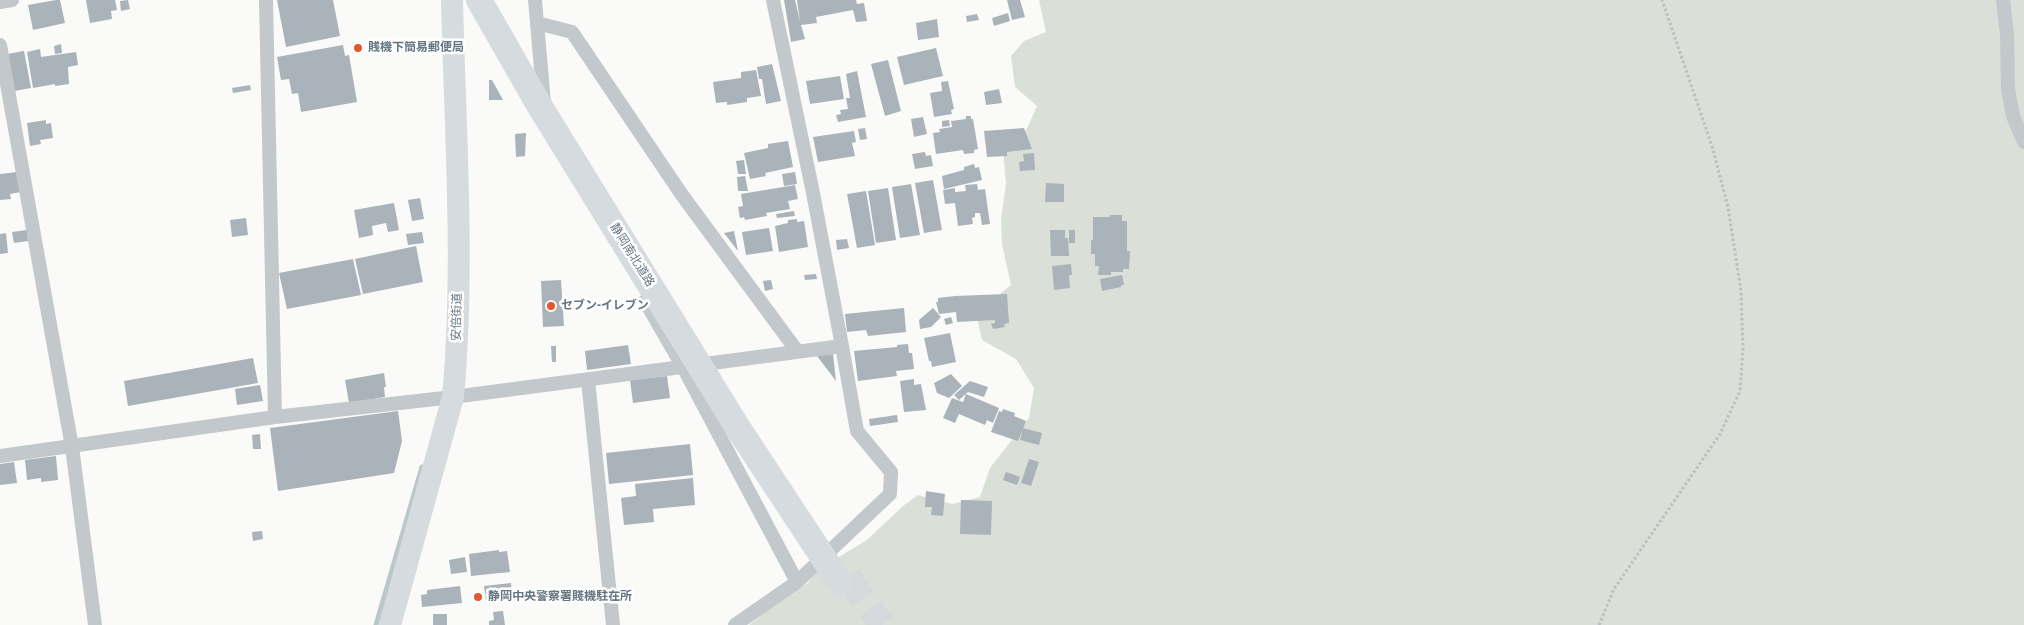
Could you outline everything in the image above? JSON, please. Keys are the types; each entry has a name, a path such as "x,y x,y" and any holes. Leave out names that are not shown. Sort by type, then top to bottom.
{"highway":[{"name":"静岡南北道路","path":"479,0 539,105 728,412 839,573 548,100 492,0"}],"main road":[{"name":"安倍街道","path":"390,625 453,397 456,363 458,260 452,0"}],"street":[{"path":"0,2 12,0"},
{"path":"266,0 275,417"},
{"path":"534,0 547,128 552,143 683,367 797,582"},
{"path":"735,625 797,582 890,494 892,472 858,431 813,193 772,0"},
{"path":"2003,0 2007,34 2008,89 2013,116 2024,142"},
{"path":"537,23 572,32 682,194 797,352"},
{"path":"0,45 72,447 96,625"},
{"path":"0,456 275,417 453,397 842,346"},
{"path":"588,380 613,625"}],"path":[{"path":"1599,625 1614,589 1720,434 1740,391 1743,349 1741,291 1728,207 1712,146 1662,0"}],"shaded area":[{"path":"1039,0 2024,0 2024,625 749,625 789,593 808,583 817,570 867,540 903,506 918,495 952,504 980,497 990,468 1029,418 1034,388 1016,359 982,340 976,313 1011,285 1002,244 1001,219 1006,184 1003,148 1024,135 1037,106 1015,87 1011,56 1024,41 1046,32"}],"building":[{"path":"60,0 65,23 33,30 28,5"},
{"path":"86,0 115,0 117,10 111,11 112,19 90,23"},
{"path":"128,0 130,9 121,11 120,1"},
{"path":"277,0 333,0 340,36 286,47"},
{"path":"784,0 795,0 800,21 797,0 856,0 857,4 864,3 867,21 856,22 853,10 816,17 817,23 801,25 805,39 791,42"},
{"path":"1007,0 1020,0 1025,17 1012,20"},
{"path":"1008,13 1010,21 994,26 992,18"},
{"path":"977,14 979,20 967,22 966,16"},
{"path":"937,19 939,37 918,40 916,23"},
{"path":"61,44 62,53 55,54 54,46"},
{"path":"343,45 345,56 349,55 357,102 301,112 298,93 292,94 289,79 281,80 277,57"},
{"path":"936,48 943,76 904,85 897,57"},
{"path":"40,49 41,57 76,52 78,65 68,67 69,84 55,86 55,84 33,88 27,52"},
{"path":"24,51 31,88 14,91 7,54"},
{"path":"888,60 901,111 885,116 871,64"},
{"path":"772,64 781,101 766,104 762,79 759,79 757,67"},
{"path":"756,70 761,96 747,98 747,102 727,105 727,102 716,103 713,82 741,78 741,72"},
{"path":"857,71 866,117 838,122 836,115 841,114 840,110 848,109 846,98 850,98 846,74"},
{"path":"840,76 844,99 810,104 806,81"},
{"path":"489,80 492,80 503,100 489,100"},
{"path":"948,81 954,109 951,110 952,114 934,117 930,93 942,91 941,82"},
{"path":"250,85 251,90 233,93 232,88"},
{"path":"999,89 1002,103 986,105 984,92"},
{"path":"966,116 971,116 971,119 973,119 978,149 974,150 974,153 964,154 963,150 936,154 933,133 940,132 939,129 952,127 951,121 966,119"},
{"path":"923,117 927,134 914,137 911,119"},
{"path":"46,120 46,124 51,123 53,138 40,140 41,144 30,146 27,123"},
{"path":"949,120 950,126 942,127 942,121"},
{"path":"865,128 867,139 860,140 858,129"},
{"path":"1024,128 1032,149 1007,152 1007,156 987,157 984,131"},
{"path":"854,131 856,142 852,143 855,156 818,162 813,137"},
{"path":"526,133 525,156 516,157 515,134"},
{"path":"788,141 793,167 765,173 766,176 750,179 744,153 768,148 768,144"},
{"path":"925,152 926,156 931,155 933,166 915,169 912,154"},
{"path":"1034,153 1035,170 1020,171 1019,162 1024,161 1023,154"},
{"path":"744,160 746,174 738,174 736,161"},
{"path":"974,164 975,168 979,167 982,180 944,189 942,176 964,170 964,167"},
{"path":"18,172 21,192 10,194 11,199 0,200 0,174"},
{"path":"795,172 797,184 784,186 782,174"},
{"path":"745,176 748,191 738,191 737,177"},
{"path":"933,180 942,230 924,233 915,183"},
{"path":"1046,183 1064,184 1064,202 1045,202"},
{"path":"911,184 920,235 900,238 892,187"},
{"path":"977,184 978,190 985,189 990,224 982,225 980,213 975,213 975,217 972,218 973,224 958,226 955,203 945,204 943,190 955,188 955,192 966,191 965,185"},
{"path":"795,185 798,199 788,201 790,209 766,213 767,216 745,220 744,217 740,218 738,207 743,206 741,194"},
{"path":"888,188 896,240 876,243 868,191"},
{"path":"866,191 875,245 857,248 847,194"},
{"path":"420,198 424,219 412,221 408,200"},
{"path":"394,203 399,230 388,232 386,223 372,226 373,235 359,238 354,210"},
{"path":"794,211 795,216 777,218 776,214"},
{"path":"1110,215 1122,215 1122,221 1127,221 1127,251 1130,251 1129,269 1123,269 1123,272 1111,272 1111,275 1098,275 1099,266 1095,266 1095,254 1091,254 1093,217 1110,217"},
{"path":"246,218 248,235 232,237 230,220"},
{"path":"797,219 797,222 804,221 808,247 779,252 775,226 788,223 788,220"},
{"path":"769,228 773,251 746,255 742,232"},
{"path":"27,230 28,241 14,243 12,232"},
{"path":"1050,230 1065,230 1065,238 1068,238 1069,256 1051,256"},
{"path":"1069,230 1075,230 1075,243 1069,243"},
{"path":"734,231 738,251 724,233"},
{"path":"422,232 424,243 408,245 406,234"},
{"path":"6,233 8,253 0,254 0,234"},
{"path":"847,239 849,248 837,250 836,240"},
{"path":"416,246 423,282 363,294 355,259"},
{"path":"353,259 361,295 287,309 279,273"},
{"path":"1071,264 1072,275 1069,275 1070,288 1054,290 1052,266"},
{"path":"816,274 817,279 805,280 804,275"},
{"path":"1122,275 1124,285 1102,291 1100,279"},
{"path":"561,280 564,326 543,327 541,281"},
{"path":"771,280 773,289 765,291 763,281"},
{"path":"1007,294 1009,323 1004,324 1005,327 993,329 991,324 995,323 995,320 957,322 956,312 939,314 936,302 938,302 938,298 955,296"},
{"path":"904,308 906,332 868,336 866,330 847,332 845,314"},
{"path":"933,308 941,317 931,327 920,329 919,320"},
{"path":"951,317 953,323 946,325 944,319"},
{"path":"950,333 956,362 932,367 924,338"},
{"path":"908,344 909,353 912,353 914,369 896,371 897,376 858,381 854,351 897,347 897,345"},
{"path":"628,345 631,364 587,370 585,351"},
{"path":"551,346 556,346 556,362 552,362"},
{"path":"833,354 836,381 817,356"},
{"path":"253,358 258,383 128,406 124,381"},
{"path":"384,373 385,397 349,403 345,380"},
{"path":"951,374 962,386 949,398 937,393 934,383"},
{"path":"667,376 670,398 633,403 630,380"},
{"path":"914,379 914,385 921,384 926,410 904,412 900,381"},
{"path":"970,381 988,387 984,397 968,392 959,400 954,395"},
{"path":"260,385 263,401 237,405 235,389"},
{"path":"966,394 999,408 993,423 987,420 985,425 959,414 955,423 943,418 952,398 963,402"},
{"path":"1003,409 1015,413 1014,416 1026,421 1018,441 991,432 999,411 1002,412"},
{"path":"398,411 402,441 394,473 278,491 270,428"},
{"path":"897,415 898,422 870,426 869,419"},
{"path":"1023,428 1042,433 1039,445 1020,440"},
{"path":"260,434 261,449 253,449 252,435"},
{"path":"690,444 693,475 609,484 606,453"},
{"path":"56,456 58,480 41,482 41,478 27,480 25,460"},
{"path":"1029,459 1039,462 1031,486 1021,483"},
{"path":"14,462 17,483 0,485 0,464"},
{"path":"1006,472 1020,477 1017,485 1003,480"},
{"path":"693,478 695,505 653,509 654,522 624,525 621,498 636,496 635,484"},
{"path":"926,491 945,494 943,516 931,515 932,507 925,507"},
{"path":"961,500 992,501 991,535 960,534"},
{"path":"262,531 263,539 253,541 252,532"},
{"path":"499,550 499,552 507,551 510,572 471,576 469,554"},
{"path":"465,557 467,572 451,574 449,560"},
{"path":"511,583 512,597 486,600 484,586"},
{"path":"460,586 462,603 422,607 421,595 427,594 427,590"},
{"path":"503,611 505,625 489,625 489,621 494,620 493,612"},
{"path":"433,614 447,614 447,625 433,625"}],"waterway":[{"path":"376,625 422,467"}],"tunnel":[{"path":"848,577 882,625"}],"place":[{"name":"賎機下簡易郵便局","path":"358,48"},
{"name":"セブン-イレブン","path":"551,306"},
{"name":"静岡中央警察署賤機駐在所","path":"478,597"}]}
